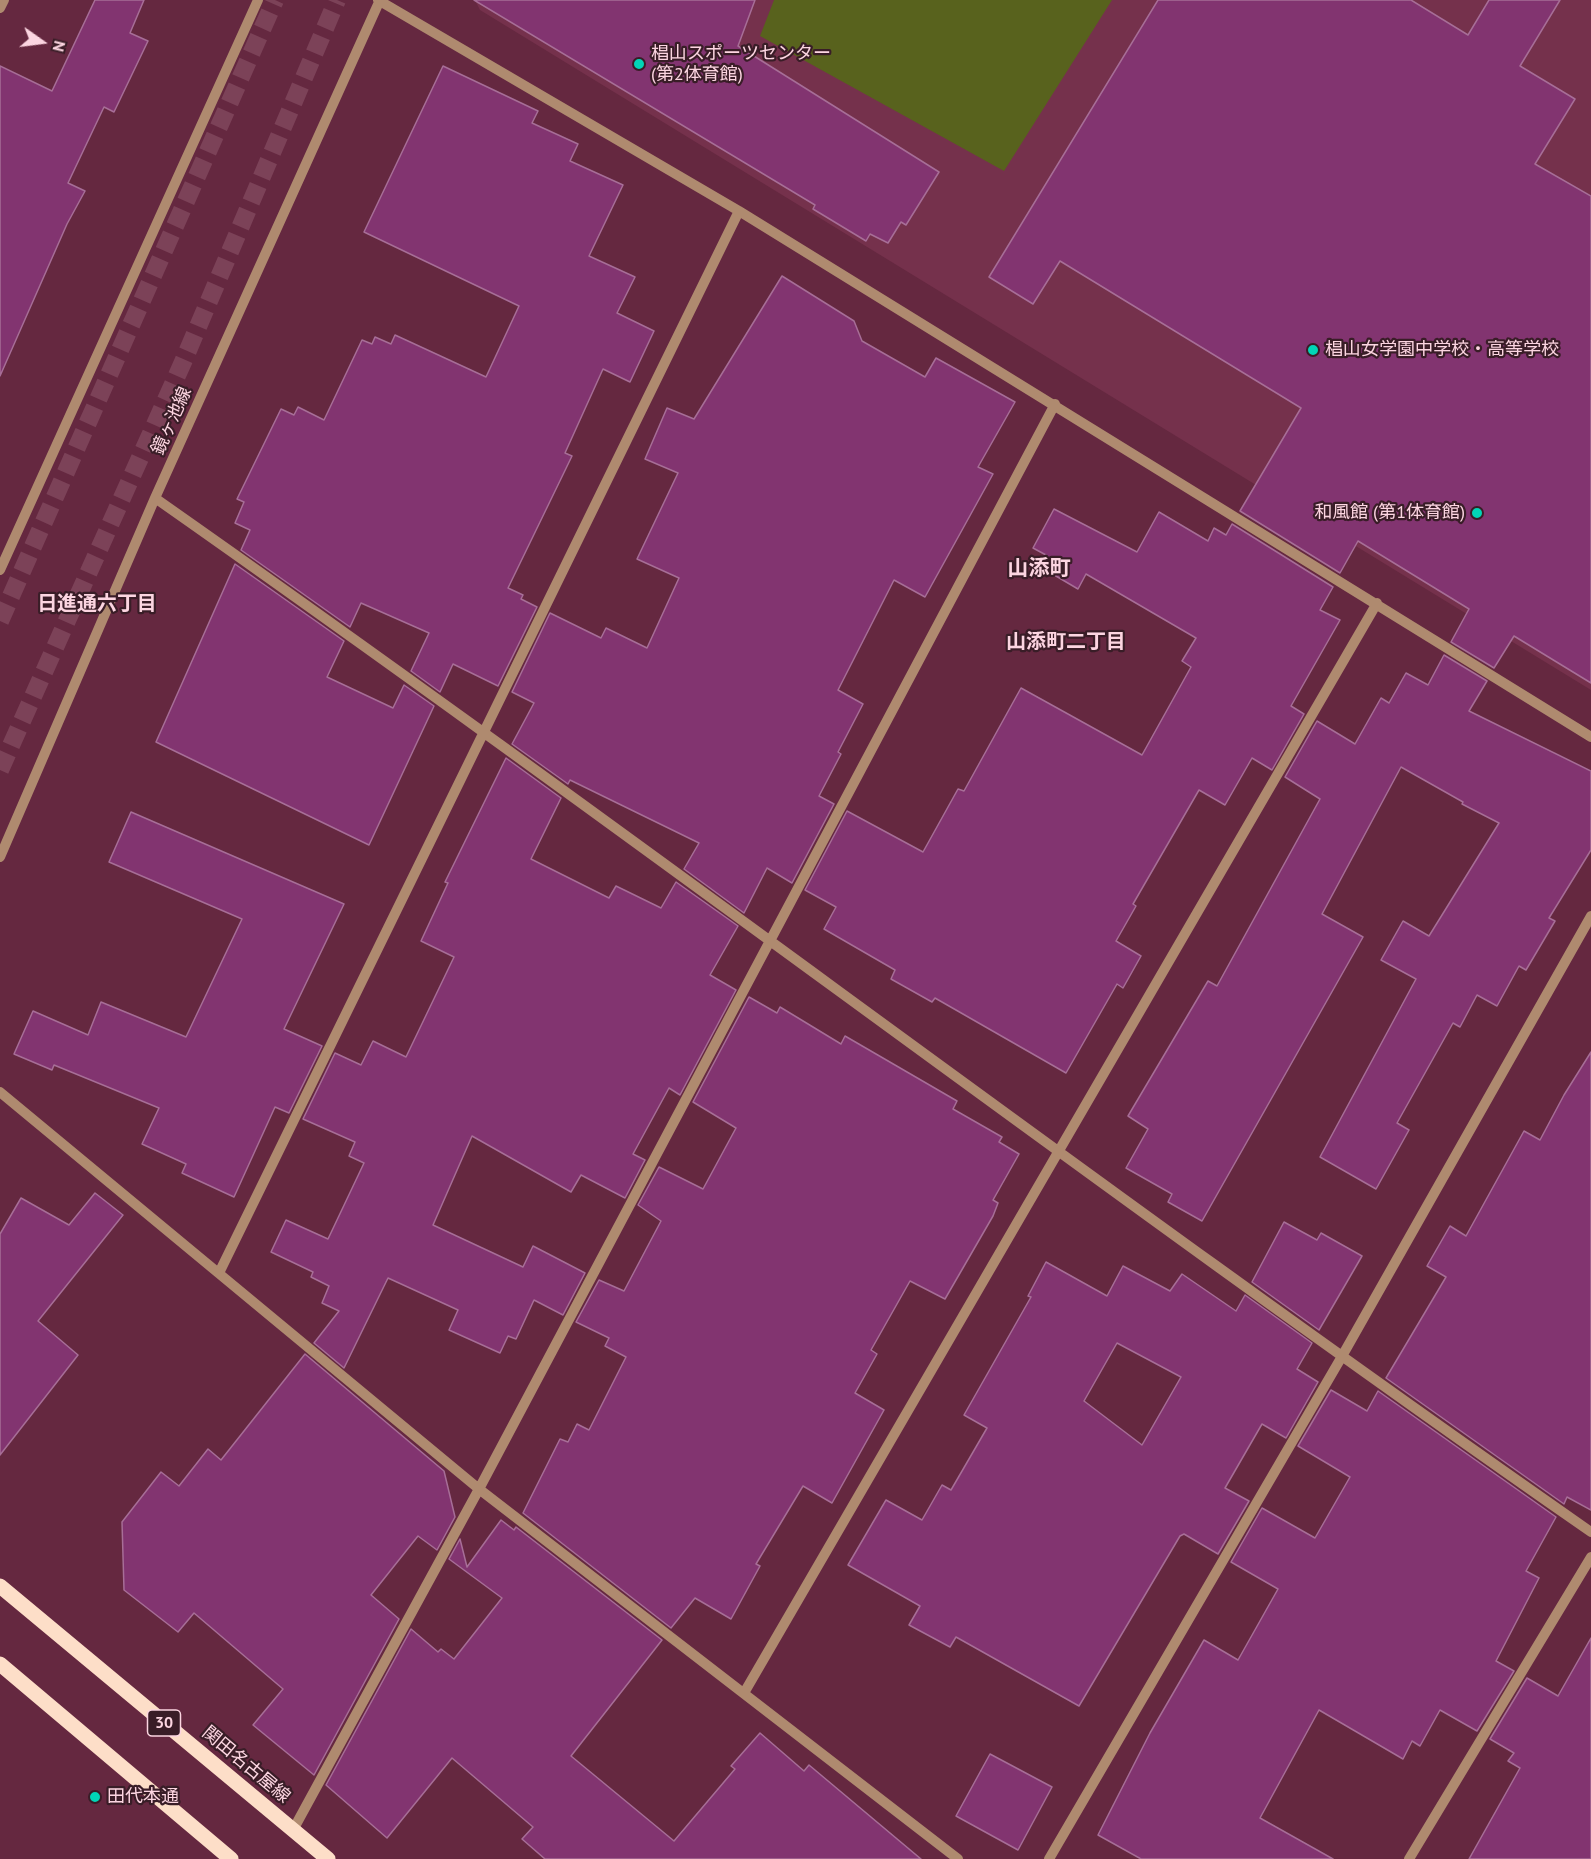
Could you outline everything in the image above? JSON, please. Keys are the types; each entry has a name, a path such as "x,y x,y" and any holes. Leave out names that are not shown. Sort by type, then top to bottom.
{"main road":[{"name":"関田名古屋線","path":"0,1586 328,1859"},
{"path":"0,1664 231,1859"}],"street":[{"path":"0,8 4,0"},
{"path":"0,570 258,0"},
{"path":"379,0 739,211 1591,737"},
{"name":"鏡ヶ池線","path":"0,858 155,498 379,0"},
{"path":"219,1273 485,734 739,211"},
{"path":"292,1830 479,1489 1055,404"},
{"path":"155,498 485,734 1058,1154 1341,1358 1591,1532"},
{"path":"744,1693 1377,603"},
{"path":"1049,1859 1341,1358 1591,916"},
{"path":"0,1092 479,1489 958,1859"},
{"path":"1409,1859 1591,1557"}],"shaded area":[{"name":"椙山女学園中学校・高等学校","path":"475,0 1591,0 1591,690 480,10"}],"green space":[{"path":"774,0 1112,0 1004,171 760,36"}],"building":[{"path":"95,0 144,0 130,33 148,41 114,112 104,107 68,183 85,191 67,224 0,376 0,66 52,91"},
{"path":"474,0 755,0 738,46 939,172 906,225 901,222 888,243 870,234 866,241 813,209 815,205"},
{"name":"椙山女学園中学校・高等学校","path":"1158,0 1411,0 1468,35 1489,0 1560,0 1520,66 1575,99 1535,164 1591,196 1591,683 1514,636 1494,668 1451,642 1469,609 1358,541 1340,573 1240,511 1301,408 1060,261 1033,304 989,277"},
{"path":"443,66 538,111 532,123 578,144 570,161 623,185 589,256 635,277 617,313 654,331 630,382 603,369 565,453 572,456 508,588 523,595 521,599 537,607 498,686 453,664 440,692 411,671 429,633 361,603 350,627 241,550 250,530 235,523 244,502 237,499 281,409 294,415 298,407 324,420 362,340 372,344 375,337 391,344 395,335 486,377 519,306 364,232"},
{"path":"782,276 854,321 862,341 925,377 936,358 1015,402 978,467 993,474 925,597 894,580 838,690 863,704 838,752 841,754 819,796 834,804 792,883 767,868 744,913 684,869 699,843 570,780 568,784 512,744 534,703 512,692 550,613 601,638 606,628 647,648 679,578 637,559 678,473 645,459 667,408 694,419"},
{"path":"1054,509 1137,552 1159,512 1208,541 1214,528 1226,535 1232,524 1333,587 1320,610 1340,620 1291,706 1304,714 1272,770 1252,758 1225,805 1199,790 1133,904 1136,906 1116,941 1141,956 1123,988 1117,984 1066,1073 935,998 932,1002 891,979 895,970 824,929 836,907 805,890 847,811 923,852 958,789 964,791 1021,688 1142,755 1191,667 1182,661 1196,638 1086,574 1078,589 1039,566 1046,555 1033,548"},
{"path":"235,564 344,641 327,677 393,708 404,685 434,706 369,845 156,742"},
{"path":"1444,655 1487,681 1469,711 1591,771 1591,850 1549,918 1555,921 1526,970 1519,966 1497,1006 1477,995 1460,1027 1453,1023 1397,1123 1409,1130 1376,1189 1320,1157 1416,979 1381,960 1403,921 1429,936 1499,823 1462,804 1463,802 1401,767 1322,914 1363,937 1202,1221 1168,1202 1172,1194 1126,1168 1148,1129 1128,1116 1208,981 1217,986 1320,799 1285,777 1317,721 1355,744 1381,698 1389,703 1406,673 1428,685"},
{"path":"506,758 561,798 531,859 609,898 616,886 661,908 676,882 738,926 710,975 736,990 680,1095 669,1088 633,1154 645,1160 625,1198 581,1175 571,1192 472,1136 433,1225 523,1267 533,1246 585,1273 563,1315 534,1300 516,1339 508,1336 500,1353 449,1330 458,1310 388,1278 344,1368 314,1343 339,1311 322,1303 329,1286 311,1277 313,1272 271,1252 286,1220 328,1239 364,1163 349,1156 355,1142 303,1119 335,1053 361,1065 373,1041 406,1057 454,957 421,941 448,883 445,882"},
{"path":"131,812 344,904 284,1029 322,1046 289,1113 275,1107 234,1197 182,1173 186,1164 142,1144 159,1108 54,1065 52,1070 14,1054 33,1011 88,1035 101,1002 186,1037 242,919 109,862"},
{"path":"749,997 777,1013 780,1007 841,1044 845,1036 957,1101 953,1109 1002,1137 999,1142 1019,1154 993,1200 998,1203 993,1216 945,1299 910,1281 871,1350 877,1354 855,1393 884,1410 832,1503 803,1486 756,1564 760,1566 731,1619 695,1598 671,1628 523,1513 560,1439 568,1442 577,1424 589,1430 626,1357 605,1346 609,1338 576,1322 599,1280 624,1291 661,1221 638,1205 659,1167 703,1189 736,1128 693,1102"},
{"path":"1591,1052 1591,1510 1567,1497 1564,1504 1386,1378 1446,1277 1427,1266 1450,1226 1466,1236 1524,1131 1540,1140"},
{"path":"95,1193 123,1215 38,1321 78,1355 0,1455 0,1234 21,1198 69,1225"},
{"path":"1284,1222 1317,1240 1321,1233 1362,1256 1319,1330 1252,1282"},
{"path":"1046,1262 1107,1296 1123,1266 1170,1291 1182,1274 1236,1311 1245,1295 1312,1343 1297,1369 1318,1382 1286,1438 1262,1424 1225,1488 1249,1501 1218,1554 1184,1534 1180,1536 1079,1706 956,1637 950,1647 909,1625 920,1606 848,1565 886,1500 922,1520 942,1485 951,1490 987,1428 964,1415 1031,1297 1028,1296","holes":["1117,1343 1181,1377 1142,1445 1084,1401"]},
{"path":"305,1354 444,1471 455,1517 437,1550 418,1536 371,1595 399,1619 314,1775 253,1725 283,1689 194,1613 178,1632 124,1590 122,1522 161,1472 179,1486 208,1449 221,1460"},
{"path":"1331,1390 1367,1411 1378,1391 1556,1517 1526,1571 1539,1578 1496,1661 1514,1671 1477,1731 1440,1710 1420,1746 1412,1741 1403,1759 1319,1710 1260,1818 1333,1859 1141,1859 1098,1835 1150,1733 1204,1640 1238,1660 1278,1589 1231,1562 1262,1508 1315,1538 1350,1477 1298,1446"},
{"path":"501,1520 514,1530 516,1527 662,1640 571,1756 674,1841 735,1769 731,1766 760,1733 804,1771 809,1765 921,1859 545,1859 522,1839 533,1827 452,1758 387,1838 326,1785 411,1629 438,1652 441,1649 454,1659 502,1598 449,1559 460,1539 467,1567"},
{"path":"1591,1638 1591,1859 1469,1859 1520,1768 1508,1761 1514,1753 1490,1739 1527,1678 1558,1696"},
{"path":"990,1754 1052,1787 1018,1850 956,1816"}],"tunnel":[{"path":"0,621 275,0"},
{"path":"0,770 183,362 337,0"}],"place":[{"name":"椙山スポーツセンター (第2体育館)","path":"639,64"},
{"name":"椙山女学園中学校・高等学校","path":"1313,350"},
{"name":"和風館 (第1体育館)","path":"1477,513"},
{"name":"田代本通","path":"95,1797"}],"district":[{"name":"山添町","path":"1039,569"},
{"name":"日進通六丁目","path":"97,604"},
{"name":"山添町二丁目","path":"1066,642"}]}
